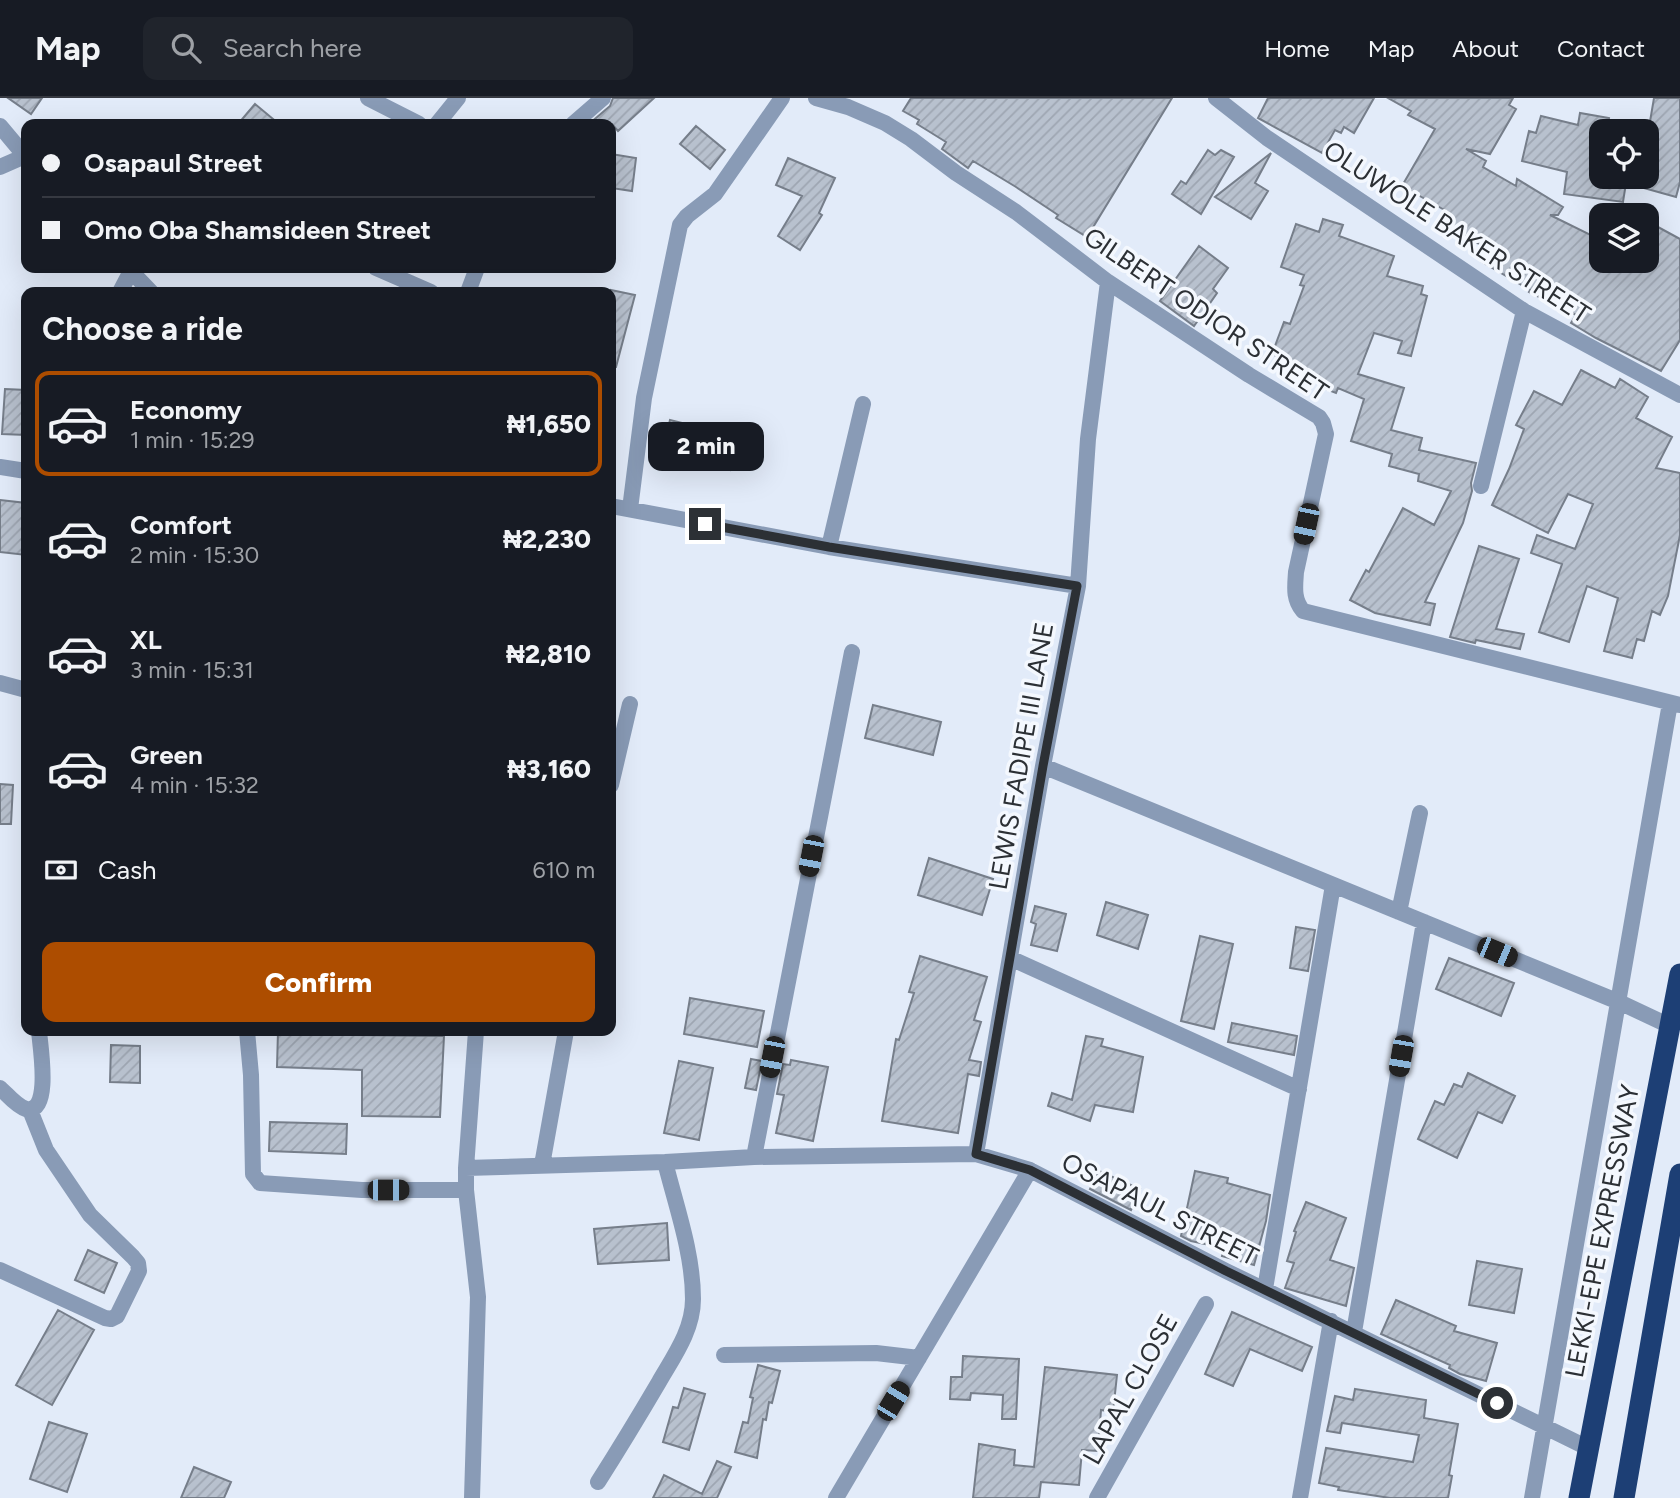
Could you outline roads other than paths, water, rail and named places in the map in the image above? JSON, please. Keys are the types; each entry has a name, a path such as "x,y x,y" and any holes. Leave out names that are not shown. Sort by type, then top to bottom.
{"highway":[{"name":"LEKKI-EPE EXPRESSWAY","path":"1579,1498 1680,974"},
{"path":"1624,1498 1680,1174"}],"street":[{"path":"368,98 409,119"},
{"path":"441,119 458,98"},
{"path":"579,119 603,98"},
{"path":"630,509 644,398 680,225 715,194 782,98"},
{"name":"GILBERT ODIOR STREET","path":"816,98 848,107 885,123 911,139 956,173 1016,212 1108,282 1249,375 1313,413 1323,423 1326,434 1296,572 1296,600 1303,611 1675,704"},
{"name":"OLUWOLE BAKER STREET","path":"1216,98 1268,138 1524,311 1680,395"},
{"path":"0,126 21,151"},
{"path":"0,166 21,159"},
{"path":"133,273 146,287"},
{"path":"387,273 420,287"},
{"name":"LEWIS FADIPE III LANE","path":"976,1154 1077,586 1088,439 1108,282"},
{"path":"1481,486 1524,311"},
{"path":"829,547 863,404"},
{"path":"0,467 21,470"},
{"path":"616,507 829,547 1077,586"},
{"path":"754,1157 852,652"},
{"path":"0,682 21,688"},
{"path":"616,764 630,704"},
{"path":"1532,1498 1619,1002 1675,704"},
{"path":"1043,766 1619,1002 1670,1026"},
{"path":"1399,912 1420,813"},
{"path":"1265,1289 1333,885"},
{"path":"1354,1332 1424,922"},
{"path":"1010,958 1299,1089"},
{"path":"0,1088 22,1108 30,1110 37,1107 43,1094 39,1036"},
{"path":"247,1036 253,1174 260,1183 362,1190 466,1190"},
{"path":"472,1498 478,1297 466,1168 477,1036"},
{"path":"542,1165 565,1036"},
{"path":"0,1270 111,1319 117,1315 139,1271 138,1263 90,1215 75,1194 46,1150 30,1110"},
{"name":"OSAPAUL STREET","path":"466,1168 754,1157 976,1154 1030,1170 1588,1448"},
{"path":"598,1482 670,1364 687,1332 692,1312 688,1256 666,1162"},
{"path":"836,1498 1030,1170"},
{"name":"LAPAL CLOSE","path":"1097,1498 1206,1304"},
{"path":"1300,1498 1331,1321"},
{"path":"724,1355 876,1353 919,1358"}]}
